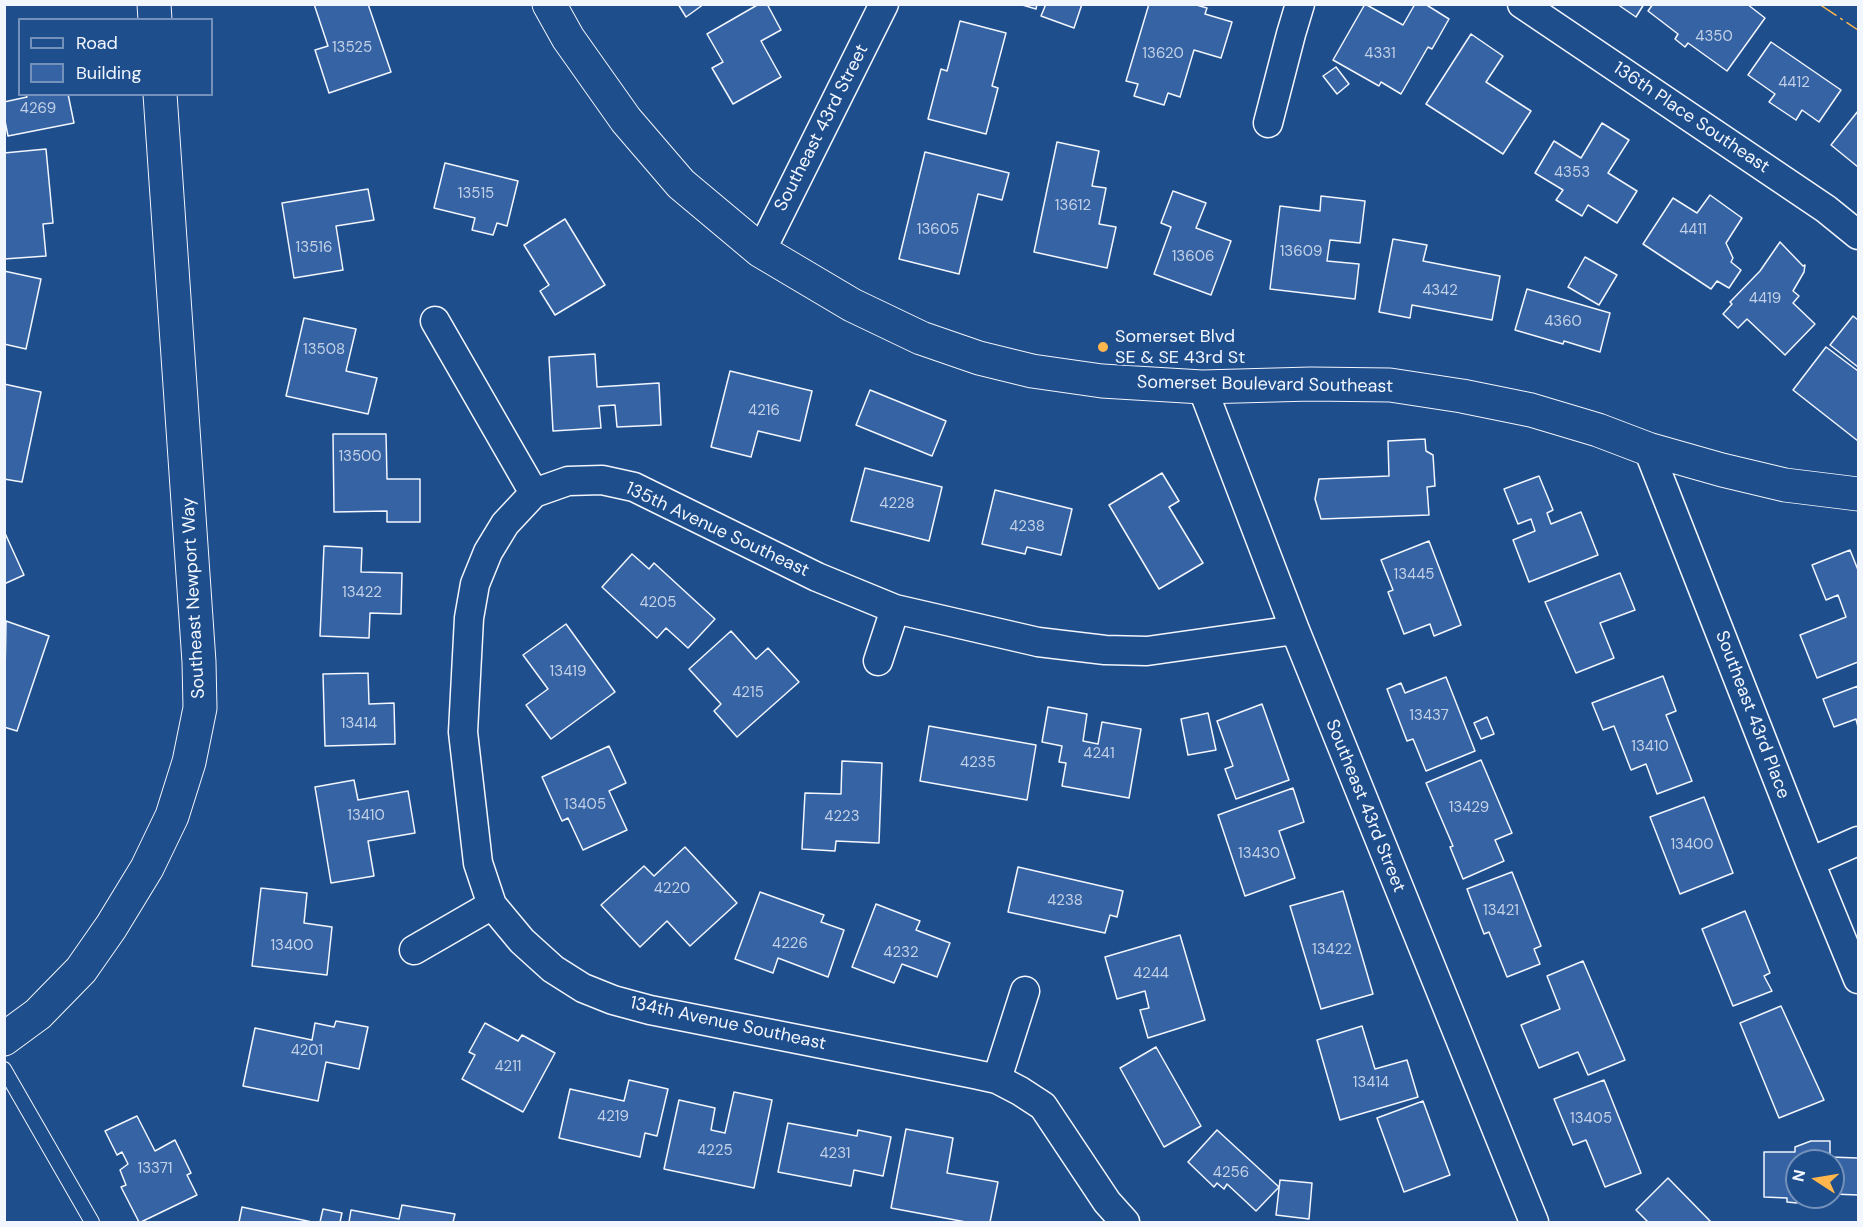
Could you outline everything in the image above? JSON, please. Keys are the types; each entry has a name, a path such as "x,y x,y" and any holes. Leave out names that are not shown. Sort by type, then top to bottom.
{"street":[{"name":"Somerset Boulevard Southeast","path":"549,4 568,38 626,120 681,184 761,251 852,305 921,338 979,358 1032,371 1102,381 1202,387 1311,384 1390,385 1462,396 1532,410 1598,430 1648,449 1722,470 1785,485 1858,494"},
{"path":"1268,123 1300,4"},
{"name":"136th Place Southeast","path":"1522,4 1826,209 1858,235"},
{"name":"Southeast 43rd Street","path":"761,251 879,7"},
{"name":"Southeast Newport Way","path":"4,1039 38,1014 81,970 111,927 147,868 172,816 189,762 200,708 199,662 160,96"},
{"path":"414,950 492,905 478,863 463,732 468,618 475,584 488,552 506,524 534,492 435,321"},
{"name":"Southeast 43rd Street","path":"1202,387 1294,630 1528,1221"},
{"name":"Southeast 43rd Place","path":"1648,449 1858,980"},
{"name":"135th Avenue Southeast","path":"534,492 568,481 603,480 634,487 817,577 895,609 1038,642 1105,650 1147,651 1294,630"},
{"path":"878,661 895,609"},
{"path":"1810,862 1858,841"},
{"name":"134th Avenue Southeast","path":"492,905 522,941 553,969 583,988 612,1000 650,1010 997,1079 1043,1106 1107,1202 1125,1222"},
{"path":"997,1079 1025,991"}],"lane":[{"path":"4,1069 92,1222"}],"building":[{"path":"314,4 368,4 391,72 329,93 315,50 328,46"},
{"path":"678,4 704,4 686,17"},
{"path":"759,4 767,4 781,30 761,41 781,77 733,104 712,68 723,62 707,34"},
{"path":"1019,4 1037,4 1036,9"},
{"path":"1046,4 1082,4 1074,28 1041,16"},
{"path":"1149,4 1193,4 1207,8 1205,14 1232,22 1221,58 1194,50 1180,97 1168,93 1164,105 1134,96 1138,84 1126,81"},
{"path":"1365,4 1403,25 1415,4 1425,4 1449,19 1432,49 1428,47 1401,94 1381,82 1379,86 1333,60"},
{"path":"1617,4 1644,4 1636,17"},
{"path":"1653,4 1747,4 1765,18 1727,71 1688,43 1685,47 1675,39 1678,34 1648,11"},
{"path":"960,21 1006,33 992,86 998,88 986,134 928,119 941,69 947,71"},
{"path":"1471,34 1503,56 1486,82 1531,111 1503,154 1426,104"},
{"path":"1771,42 1841,90 1819,122 1802,110 1796,120 1769,102 1775,94 1748,75"},
{"path":"1336,67 1349,84 1337,94 1323,76"},
{"path":"68,96 74,123 8,136 4,102 27,97"},
{"path":"1858,111 1858,167 1831,145"},
{"path":"1602,123 1629,140 1608,173 1637,191 1617,223 1588,205 1582,216 1556,200 1563,190 1535,173 1554,141 1581,158"},
{"path":"1057,142 1099,151 1092,186 1106,188 1099,224 1116,227 1107,268 1034,252"},
{"path":"46,149 53,223 43,224 46,256 4,259 4,153"},
{"path":"925,152 1009,173 1002,200 978,194 959,274 899,259"},
{"path":"445,163 518,181 507,226 497,223 493,235 472,230 475,218 434,208"},
{"path":"368,189 374,220 336,226 343,270 294,278 282,203"},
{"path":"1173,191 1206,203 1196,228 1231,241 1211,295 1154,274 1171,227 1161,223"},
{"path":"1710,195 1742,218 1726,243 1733,258 1731,262 1741,270 1729,288 1717,281 1711,289 1643,244 1673,198 1697,213"},
{"path":"1321,196 1365,201 1360,243 1330,240 1327,261 1359,264 1355,299 1270,289 1280,206 1320,211"},
{"path":"565,219 605,285 555,315 540,291 549,285 524,245"},
{"path":"1393,239 1427,245 1423,261 1500,276 1492,320 1412,305 1410,318 1379,312"},
{"path":"1780,242 1803,266 1805,265 1804,272 1793,291 1799,296 1793,303 1815,324 1785,355 1747,319 1738,328 1723,314 1732,304 1730,302 1760,271"},
{"path":"1585,257 1617,275 1599,305 1568,287"},
{"path":"4,271 41,279 26,349 4,344"},
{"path":"1527,289 1610,313 1600,352 1515,330"},
{"path":"1853,316 1858,320 1858,367 1830,345"},
{"path":"304,318 356,329 346,371 377,378 368,414 286,396"},
{"path":"1826,347 1858,371 1858,441 1793,390"},
{"path":"595,354 597,387 659,383 661,425 617,427 615,405 599,406 601,428 553,431 549,357"},
{"path":"730,371 812,391 800,441 758,431 751,457 711,447"},
{"path":"4,384 41,392 22,482 4,479"},
{"path":"870,390 946,421 932,456 856,425"},
{"path":"333,434 386,434 387,479 420,479 420,522 387,522 387,511 334,512"},
{"path":"1425,439 1426,451 1433,455 1435,486 1427,487 1429,515 1321,519 1315,499 1319,479 1389,476 1388,441"},
{"path":"865,468 942,487 929,541 851,521"},
{"path":"1162,473 1179,501 1169,507 1203,563 1159,589 1109,505"},
{"path":"1539,476 1553,510 1547,513 1551,524 1581,512 1598,555 1529,582 1513,540 1535,531 1531,519 1518,524 1504,489"},
{"path":"995,490 1072,509 1061,555 1027,547 1025,554 982,544"},
{"path":"4,531 24,575 4,584"},
{"path":"1429,541 1461,625 1434,636 1430,624 1404,634 1388,592 1393,590 1381,560"},
{"path":"324,546 362,548 361,572 402,573 401,614 370,613 369,638 320,636"},
{"path":"1850,550 1858,570 1858,662 1817,678 1800,635 1846,617 1838,595 1826,600 1812,565"},
{"path":"632,554 649,569 654,563 715,619 688,648 666,628 657,638 602,587"},
{"path":"1620,573 1635,610 1600,623 1614,658 1576,673 1545,602"},
{"path":"6,621 49,636 17,731 4,727"},
{"path":"566,624 615,692 551,739 526,705 548,689 523,655"},
{"path":"731,631 756,659 768,648 799,682 737,737 714,711 721,704 689,669"},
{"path":"368,673 369,704 394,703 395,744 325,746 323,674"},
{"path":"1663,676 1676,711 1666,715 1692,781 1657,794 1646,764 1631,770 1614,726 1603,730 1592,703"},
{"path":"1446,677 1475,751 1426,771 1413,739 1407,741 1387,689 1401,683 1405,693"},
{"path":"1858,686 1858,727 1856,719 1834,727 1823,699"},
{"path":"1262,704 1289,780 1236,799 1225,769 1233,766 1217,721"},
{"path":"1048,707 1087,714 1083,741 1098,744 1102,722 1141,729 1129,798 1062,786 1066,763 1059,762 1062,746 1042,742"},
{"path":"1208,713 1216,750 1188,755 1181,719"},
{"path":"1487,717 1494,734 1481,739 1474,723"},
{"path":"929,726 1036,745 1027,800 920,781"},
{"path":"609,746 626,783 609,791 627,830 583,850 568,818 562,821 542,777"},
{"path":"1481,760 1512,833 1495,840 1504,861 1463,879 1450,847 1453,846 1426,783"},
{"path":"842,761 882,763 879,843 836,841 835,851 802,849 805,793 841,794"},
{"path":"354,780 358,800 408,791 415,833 368,841 374,876 331,883 315,787"},
{"path":"1293,788 1304,822 1279,831 1295,878 1245,896 1218,815"},
{"path":"1704,797 1733,873 1680,894 1650,817"},
{"path":"685,847 737,903 690,946 667,921 640,947 601,905 644,866 654,876"},
{"path":"1018,867 1123,891 1117,917 1110,915 1105,933 1008,912"},
{"path":"1512,872 1541,946 1534,949 1540,964 1507,977 1489,932 1484,934 1467,889"},
{"path":"261,888 307,893 304,923 332,927 327,975 252,966"},
{"path":"1343,891 1373,994 1321,1009 1290,906"},
{"path":"760,892 824,915 821,922 844,930 828,977 778,958 773,973 735,959"},
{"path":"876,904 920,921 916,930 950,943 937,977 902,964 894,983 852,967"},
{"path":"1745,911 1770,973 1764,976 1772,991 1733,1006 1702,929"},
{"path":"1180,935 1205,1020 1148,1038 1140,1010 1149,1008 1145,991 1117,999 1105,957"},
{"path":"1583,961 1625,1060 1588,1075 1578,1052 1539,1068 1521,1025 1560,1009 1547,976"},
{"path":"1781,1006 1824,1100 1779,1118 1740,1023"},
{"path":"336,1021 368,1027 359,1069 326,1062 318,1101 243,1086 255,1028 312,1040 315,1023 334,1027"},
{"path":"485,1023 518,1041 522,1035 555,1053 523,1112 462,1079 475,1055 469,1052"},
{"path":"1362,1026 1375,1069 1407,1060 1418,1097 1340,1120 1317,1040"},
{"path":"1156,1047 1201,1126 1164,1147 1120,1068"},
{"path":"629,1080 668,1089 657,1136 645,1133 640,1157 559,1138 570,1089 624,1101"},
{"path":"1604,1080 1641,1173 1605,1187 1586,1140 1573,1145 1554,1099"},
{"path":"734,1092 772,1100 754,1188 664,1169 679,1100 715,1108 711,1130 725,1133"},
{"path":"1423,1101 1450,1175 1404,1192 1377,1118"},
{"path":"137,1116 155,1151 175,1140 191,1173 187,1175 197,1195 141,1222 121,1187 126,1185 120,1170 128,1164 122,1152 117,1155 105,1131"},
{"path":"788,1123 857,1136 858,1130 891,1137 883,1176 854,1170 851,1186 778,1172"},
{"path":"906,1129 953,1138 947,1173 998,1182 990,1222 966,1222 891,1208"},
{"path":"1217,1130 1279,1187 1256,1211 1227,1184 1224,1189 1217,1183 1214,1187 1188,1162"},
{"path":"1811,1141 1830,1141 1830,1149 1795,1149"},
{"path":"1764,1152 1785,1152 1785,1198 1764,1197"},
{"path":"1845,1158 1858,1158 1858,1195 1845,1194"},
{"path":"1668,1178 1711,1222 1648,1222 1636,1210"},
{"path":"1280,1180 1312,1183 1309,1219 1276,1215"},
{"path":"402,1205 455,1214 453,1222 349,1222 351,1210 399,1219"},
{"path":"242,1207 312,1222 239,1222"},
{"path":"323,1209 342,1213 340,1222 320,1222"}],"power":[{"path":"1819,4 1858,30"}],"place":[{"name":"Somerset Blvd SE & SE 43rd St","path":"1103,347"}]}
